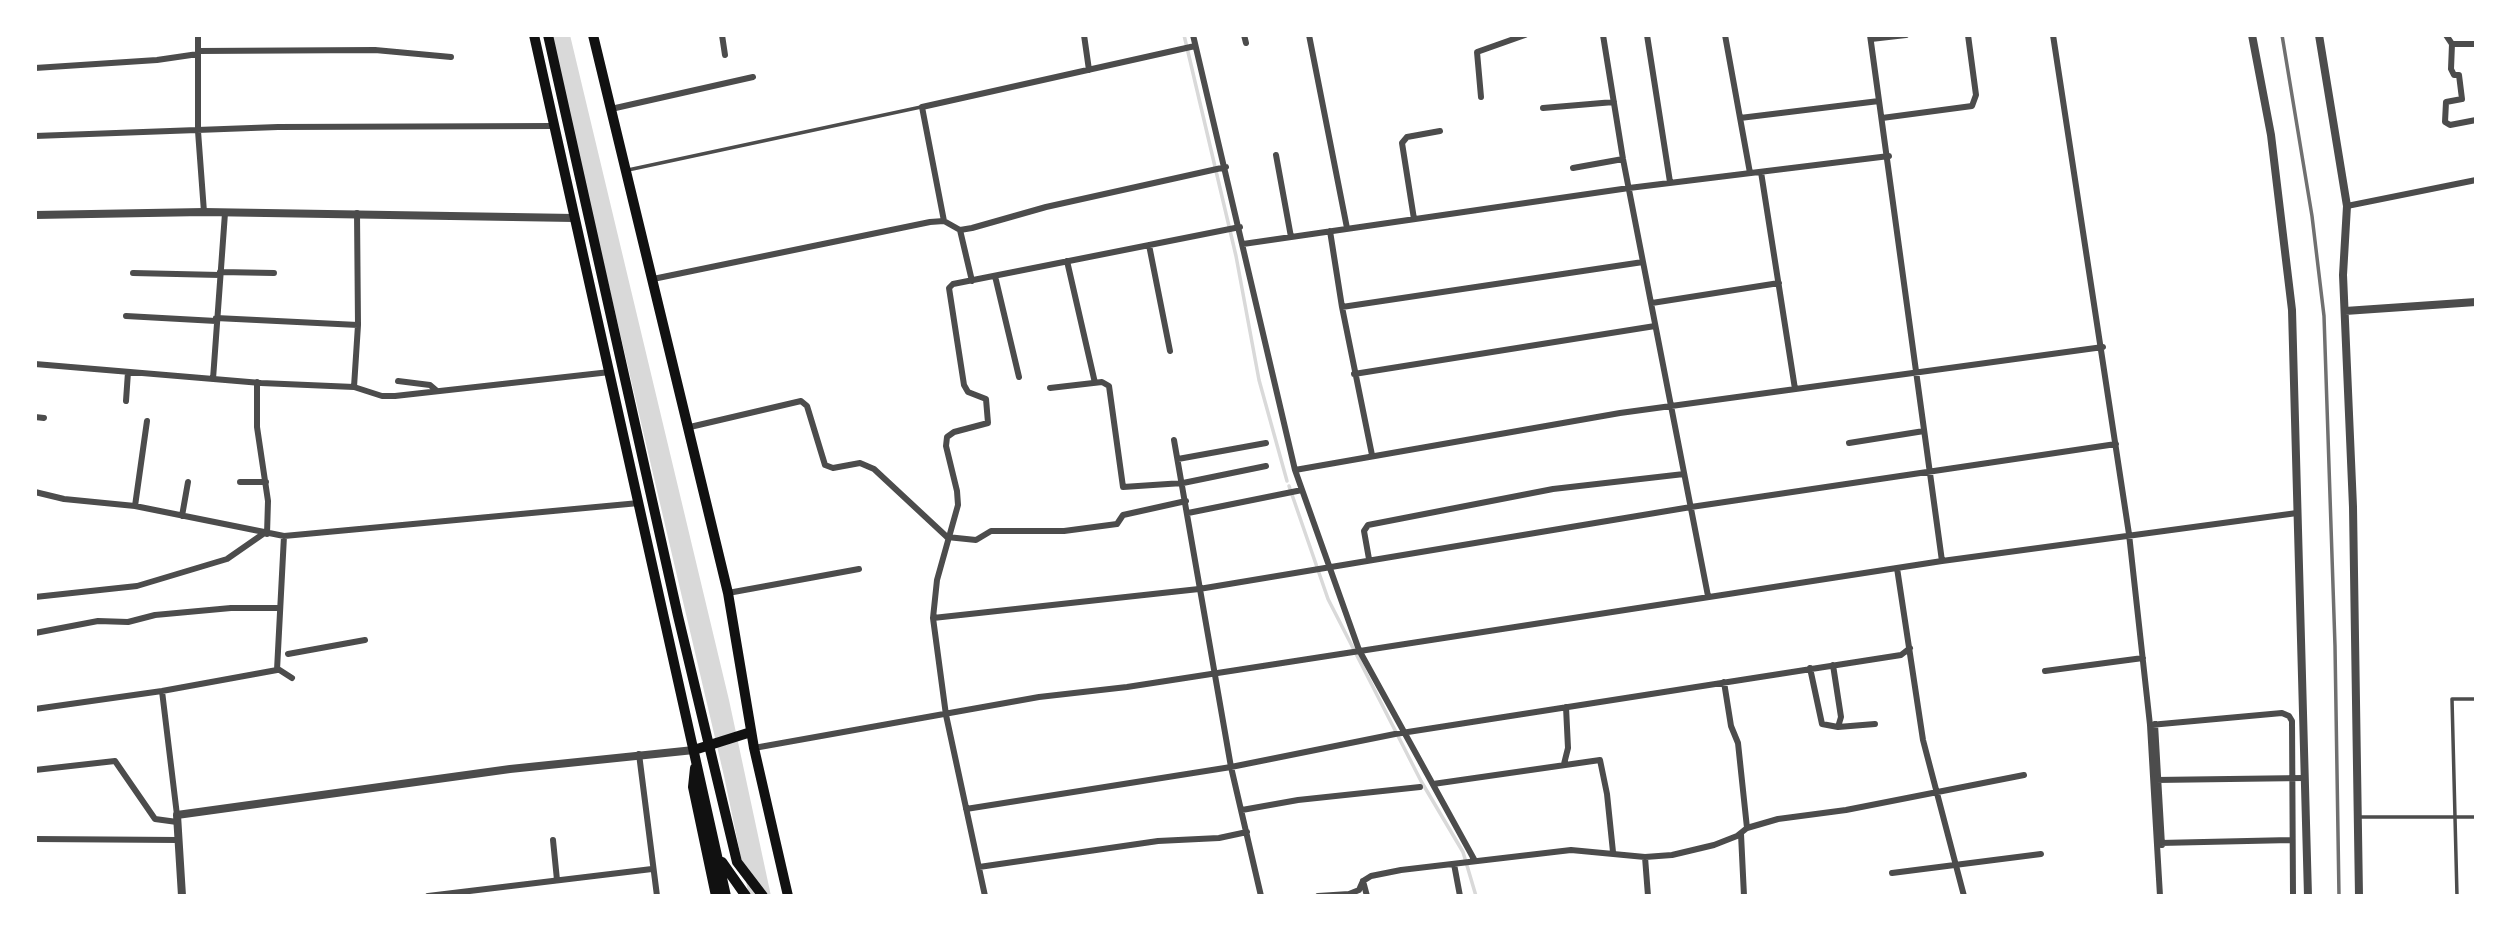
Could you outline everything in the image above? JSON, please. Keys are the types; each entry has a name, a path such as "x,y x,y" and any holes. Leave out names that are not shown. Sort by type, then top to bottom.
{"main road":[{"path":"534,35 726,896"},
{"path":"548,35 737,862 763,896"},
{"path":"593,35 690,427 728,593 754,748 788,896"},
{"path":"624,436 638,432"},
{"path":"716,896 693,787 695,755 711,743 751,732"},
{"path":"717,853 746,896"}],"street":[{"path":"198,35 198,131 204,212"},
{"path":"722,35 724,55"},
{"path":"1084,35 1089,70"},
{"path":"1193,35 1192,46 1224,167 1236,228 1243,244 1295,470 1295,493 1327,566 1358,650 1474,862"},
{"path":"1244,35 1246,43"},
{"path":"1308,35 1347,228"},
{"path":"1482,97 1476,52 1525,35"},
{"path":"1603,35 1623,159 1708,596"},
{"path":"1647,35 1670,183"},
{"path":"1725,35 1750,173"},
{"path":"1906,35 1870,37 1889,156 1942,561"},
{"path":"1882,118 1972,106 1976,95 1968,35"},
{"path":"2053,35 2129,534 2152,724 2162,896"},
{"path":"2252,35 2271,135 2292,310 2308,896"},
{"path":"2319,35 2347,206 2343,275 2353,507 2359,896"},
{"path":"2446,35 2452,44 2451,69 2454,75 2459,75 2462,99 2446,102 2445,122 2450,125 2476,120"},
{"path":"2452,44 2476,44"},
{"path":"944,221 922,107 1192,46"},
{"path":"35,68 158,60 198,53 375,50 451,57"},
{"path":"611,109 753,77"},
{"path":"1740,118 1879,101"},
{"path":"1543,108 1614,102"},
{"path":"35,136 554,126"},
{"path":"1414,219 1402,143 1407,138 1440,131"},
{"path":"1276,155 1291,237"},
{"path":"1243,244 1629,188 1889,156"},
{"path":"1573,168 1623,159"},
{"path":"653,279 944,221 960,230 1046,206 1224,167"},
{"path":"1760,172 1795,389"},
{"path":"2347,206 2476,180"},
{"path":"35,215 225,212 574,218"},
{"path":"213,379 225,212"},
{"path":"354,387 358,325 357,213"},
{"path":"985,896 946,715 933,618 937,580 958,505 954,474 946,446 947,437 954,432 987,425 988,408 986,399 968,392 964,386 949,288 995,276 1236,228"},
{"path":"960,230 972,281"},
{"path":"1330,231 1354,374 1372,455"},
{"path":"1149,245 1170,351"},
{"path":"1068,261 1094,383"},
{"path":"1342,307 1643,262"},
{"path":"133,273 274,273"},
{"path":"995,276 1018,377"},
{"path":"1651,303 1779,283"},
{"path":"2345,311 2476,302"},
{"path":"126,316 358,325"},
{"path":"1354,374 1655,326"},
{"path":"1295,470 1620,413 1670,409 2102,347"},
{"path":"35,364 213,379 354,387 382,396 610,372"},
{"path":"126,401 128,372"},
{"path":"398,381 430,385 438,391"},
{"path":"257,382 257,426 266,482 265,534"},
{"path":"1050,388 1104,383 1110,389 1121,485 1127,488 1182,483 1266,466"},
{"path":"690,427 801,401 807,406 825,465 833,468 860,463 874,469 947,537 976,540 991,531 1064,531 1117,524 1123,516 1186,501"},
{"path":"35,417 44,418"},
{"path":"135,506 147,421"},
{"path":"1849,443 1924,431"},
{"path":"1174,440 1199,589 1217,671 1231,767 1261,896"},
{"path":"1178,459 1266,443"},
{"path":"933,618 1199,589 1691,507 2116,443"},
{"path":"1369,559 1364,531 1368,525 1553,489 1684,474"},
{"path":"182,516 188,482"},
{"path":"240,482 266,482"},
{"path":"35,492 64,499 135,506 284,536 639,503"},
{"path":"1188,513 1295,493"},
{"path":"754,748 1040,696 1128,687 1217,671 1942,561 2297,513"},
{"path":"35,597 137,586 227,559 265,534"},
{"path":"278,669 284,536"},
{"path":"1897,568 1923,740 1964,896"},
{"path":"728,593 859,569"},
{"path":"35,633 97,621 128,622 155,615 231,608 281,608"},
{"path":"288,654 365,639"},
{"path":"966,809 1231,767 1405,732 1901,655 1910,648"},
{"path":"2045,671 2143,657"},
{"path":"1833,665 1841,718 1838,727"},
{"path":"1810,668 1822,724 1838,727 1875,724"},
{"path":"35,709 162,691 278,669 292,678"},
{"path":"1724,682 1731,726 1738,743 1744,831 1744,896"},
{"path":"162,691 177,818 182,896"},
{"path":"1564,764 1568,748 1566,707"},
{"path":"2152,724 2282,713 2292,721 2292,896"},
{"path":"35,770 115,761 155,819 639,754 695,755"},
{"path":"639,754 657,896"},
{"path":"1433,784 1564,764 1602,762 1613,852"},
{"path":"1318,896 1359,890 1363,881 1401,870 1571,850 1644,857 1704,847 1778,819 1846,810 2024,775"},
{"path":"2156,780 2304,778"},
{"path":"1242,810 1298,800 1420,787"},
{"path":"979,867 1158,841 1219,838 1247,832"},
{"path":"35,839 80,837 129,842 178,840"},
{"path":"553,840 556,880"},
{"path":"2160,843 2291,840"},
{"path":"1892,873 2041,854"},
{"path":"1644,857 1648,896"},
{"path":"1456,864 1460,896"},
{"path":"428,896 652,869"},
{"path":"1363,881 1367,896"}],"lane":[{"path":"626,170 922,107"},
{"path":"2457,896 2452,699 2476,699"},
{"path":"2356,817 2476,817"}],"shaded area":[{"path":"550,35 570,35 729,700 771,896 749,896 724,776"}],"waterway":[{"path":"1184,35 1236,256 1259,380 1287,481"},
{"path":"1289,486 1328,599 1421,781 1463,852 1476,896"}],"railway":[{"path":"2282,35 2312,216 2324,316 2335,646 2339,896"}]}
